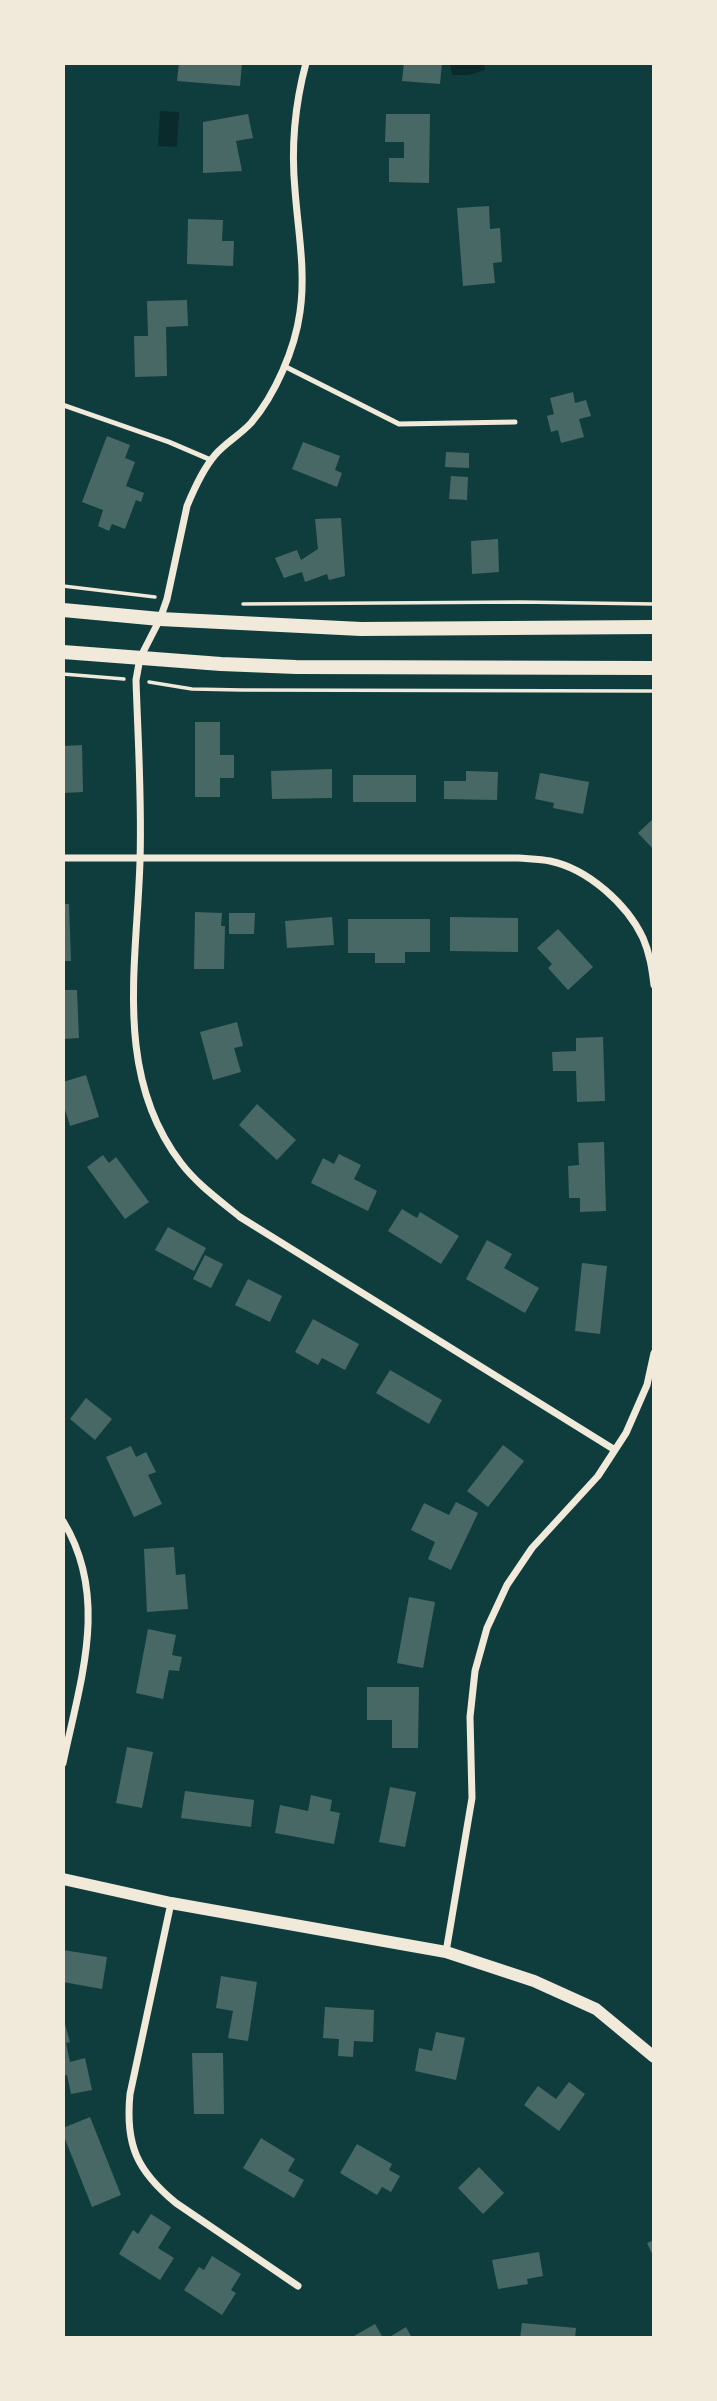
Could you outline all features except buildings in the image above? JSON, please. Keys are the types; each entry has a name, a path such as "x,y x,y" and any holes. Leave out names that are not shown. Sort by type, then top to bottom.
{"main road":[{"path":"63,610 160,619 361,629 654,627"},
{"path":"63,652 296,667 654,668"}],"street":[{"path":"306,63 300,84 294,135 294,187 303,268 300,313 284,366 269,398 250,424 211,460 187,506 167,599 140,658 136,680 141,858 133,1021 136,1059 146,1096 161,1133 182,1165 240,1217 615,1450"},
{"path":"63,858 518,858 552,861 583,875 609,894 628,915 642,937 652,964 654,985"},
{"path":"446,1952 470,1821 470,1717 475,1671 487,1628 507,1585 533,1548 598,1476 626,1433 647,1385 654,1353"},
{"path":"63,1521 72,1536 86,1573 90,1610 87,1649 63,1763"},
{"path":"63,1879 171,1903 446,1952 534,1980 596,2009 654,2057"},
{"path":"171,1903 130,2094 127,2121 132,2146 142,2168 157,2187 176,2203 298,2286"}],"lane":[{"path":"284,366 399,424 515,422"},
{"path":"63,405 169,442 211,460"}],"path":[{"path":"63,586 167,599"},
{"path":"233,604 654,604"},
{"path":"63,674 192,688 242,690 654,691"}],"water":[{"path":"450,63 484,63 485,70 469,75 452,75"},
{"path":"160,111 179,112 177,147 158,146"}]}
